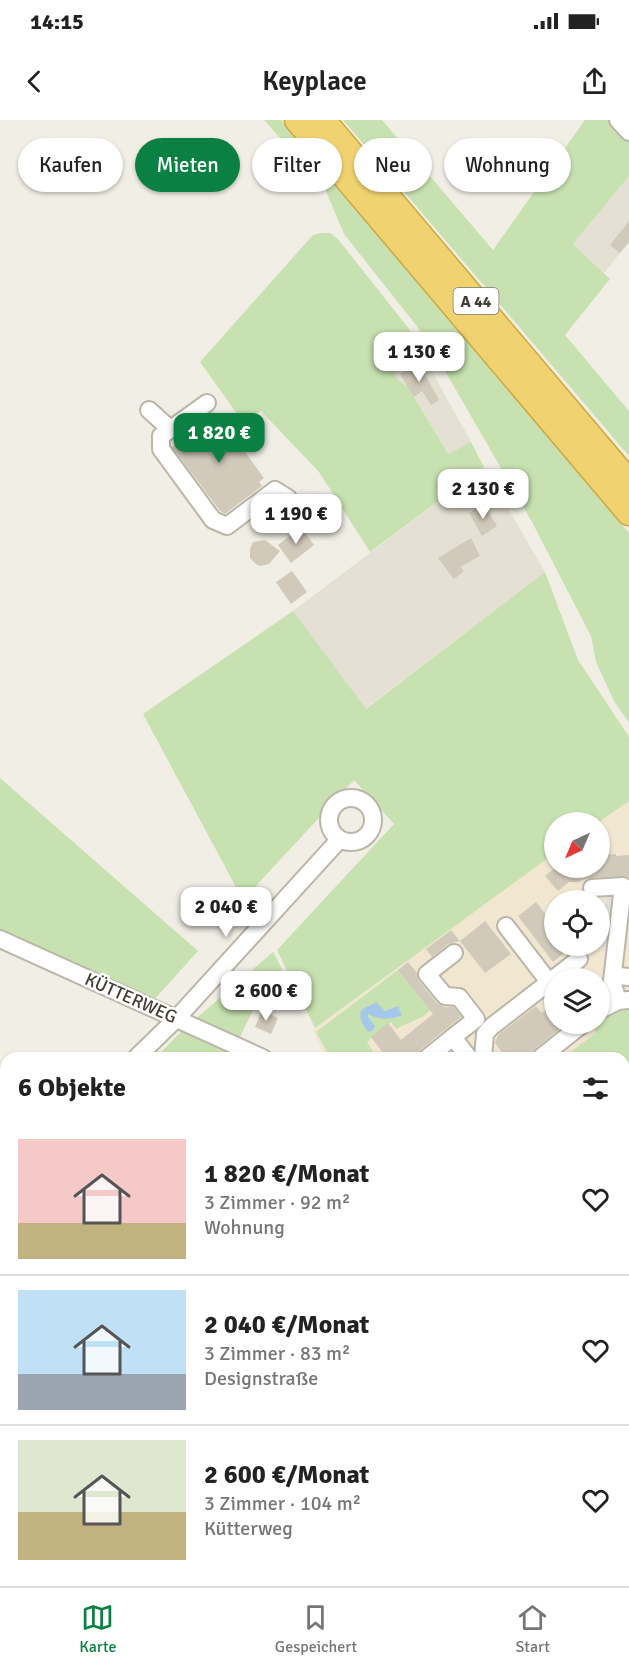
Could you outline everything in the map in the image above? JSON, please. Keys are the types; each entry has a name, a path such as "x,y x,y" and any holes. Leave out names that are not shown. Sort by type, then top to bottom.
{"highway":[{"name":"A 44","path":"297,120 629,513"},
{"name":"A 44","path":"323,120 629,482"}],"street":[{"path":"618,120 629,132"},
{"path":"207,403 162,436 161,449 213,519 227,525 275,490 288,498"},
{"path":"149,410 170,429"},
{"path":"142,1052 177,1018 339,840"},
{"path":"592,888 623,886 612,981 624,1001"},
{"path":"506,926 544,975"},
{"name":"KÜTTERWEG","path":"0,939 249,1052"},
{"path":"434,1052 476,1018 459,997 445,996 427,974 454,953"},
{"path":"567,968 579,959"},
{"path":"612,981 619,976 629,977"},
{"path":"484,1052 485,1034 491,1027 544,986"},
{"path":"548,1052 570,1034"},
{"path":"453,1037 464,1052"}],"shaded area":[{"path":"629,176 629,242 604,273 573,244"},
{"path":"413,348 420,350 471,442 448,454 408,387 398,380 389,361"},
{"path":"484,467 545,572 365,709 293,611"},
{"path":"629,801 629,1052 323,1052 313,1030 544,861 544,878 610,878 610,814"},
{"path":"610,893 629,894 627,937 622,939 620,953 610,952"}],"green space":[{"path":"264,120 281,120 296,138 280,138"},
{"path":"343,120 382,120 397,138 358,138"},
{"path":"585,120 612,120 629,139 629,176 573,244 610,279 565,335 629,411 629,456 404,192 432,192 432,179 493,250 534,192 571,192 571,140"},
{"path":"326,192 342,192 629,533 629,723 614,701 596,662 591,636 532,522 437,357 416,325 344,234"},
{"path":"330,233 338,239 409,329 420,350 413,348 390,362 398,380 408,387 448,454 471,442 484,467 370,552 319,472 261,411 243,422 200,362 313,235"},
{"path":"545,572 578,660 629,737 629,801 610,814 610,812 544,812 544,861 315,1028 277,950 394,824 354,780 243,900 143,714 293,611 366,709"},
{"path":"0,778 198,951 152,1002 0,936"},
{"path":"273,952 282,969 269,997 254,1008 237,1043 192,1022"},
{"path":"398,970 430,1010 424,1016 396,1029 391,1022 367,1042 373,1052 327,1052 316,1032"},
{"path":"629,1006 629,1052 570,1052 595,1034 610,1034 610,1013"},
{"path":"186,1027 240,1052 161,1052"}],"water":[{"path":"376,1002 385,1011 398,1006 402,1015 385,1019 368,1014 375,1026 369,1032 360,1015 363,1009"}],"building":[{"path":"629,221 629,242 620,253 610,245"},
{"path":"419,363 439,400 431,405 422,391 414,397 400,374"},
{"path":"217,414 264,478 259,482 262,486 225,514 220,511 172,447"},
{"path":"484,504 497,526 482,536 469,513"},
{"path":"301,527 314,545 291,563 278,545"},
{"path":"471,538 480,556 460,567 464,571 454,579 438,558"},
{"path":"265,540 280,551 269,564 260,566 250,558 250,549 253,542"},
{"path":"292,571 307,592 291,604 276,582"},
{"path":"610,854 629,855 629,877 610,877"},
{"path":"547,878 591,878 580,880 580,882 569,882 557,890"},
{"path":"536,902 544,913 544,950 518,916"},
{"path":"485,921 511,954 485,973 460,941"},
{"path":"451,930 460,941 448,944 432,957 426,949"},
{"path":"548,956 560,956 553,962"},
{"path":"408,962 417,973 419,981 437,1003 444,1007 454,1007 461,1017 419,1052 382,1052 371,1037 388,1023 401,1040 433,1014 398,970"},
{"path":"536,1006 542,1013 544,1011 544,1034 553,1034 531,1052 502,1052 495,1043 498,1035"},
{"path":"262,1010 278,1018 271,1034 255,1027"}]}
